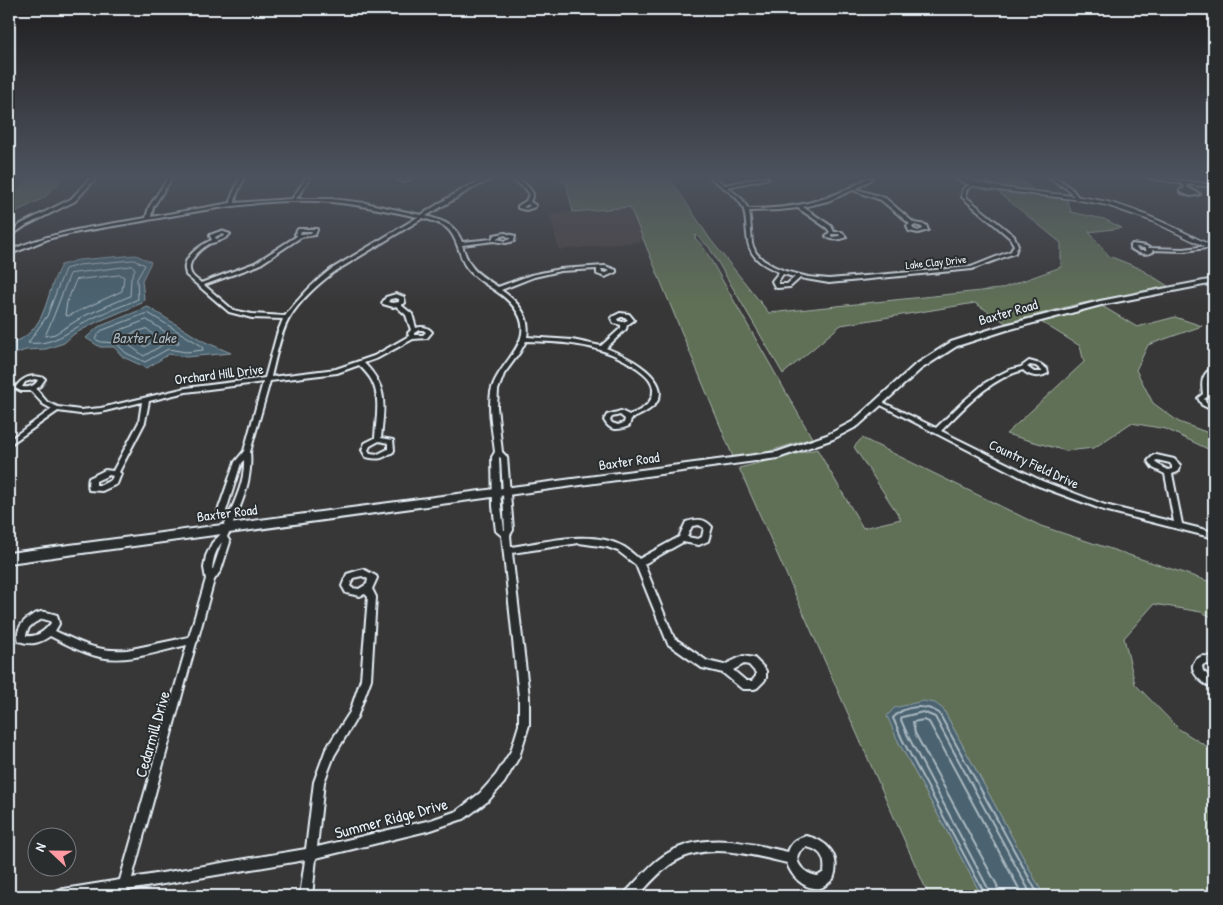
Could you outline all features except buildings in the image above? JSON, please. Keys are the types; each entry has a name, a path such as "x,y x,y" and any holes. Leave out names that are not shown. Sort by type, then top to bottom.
{"main road":[{"name":"Baxter Road","path":"9,558 226,528 501,494 778,455 806,447 843,431 880,403 918,367 954,344 1004,328 1100,303 1214,281"}],"street":[{"path":"9,236 22,225 32,220"},
{"path":"9,253 58,236 141,220"},
{"name":"Cedarmill Drive","path":"226,528 222,512 238,462 246,452 286,318 319,280 417,220"},
{"path":"429,220 448,226 454,231 466,266 498,289 517,307 523,317 525,339 574,342 603,348 635,363 654,381 656,398 646,410 628,418"},
{"path":"748,220 752,252 758,258 782,272 795,276 788,286 777,286 775,281 782,272"},
{"path":"820,220 830,227 832,232"},
{"path":"908,220 912,224"},
{"name":"Lake Clay Drive","path":"795,276 841,280 972,268 1008,255 1016,249 1012,237 991,220"},
{"path":"1155,220 1212,247"},
{"path":"200,285 257,264 300,236"},
{"path":"214,239 195,252 187,266 189,276 224,307 236,314 286,318"},
{"path":"459,244 494,240"},
{"path":"10,244 17,249"},
{"path":"1150,249 1184,250 1212,247"},
{"path":"498,289 547,273 599,269"},
{"name":"Orchard Hill Drive","path":"57,409 90,412 120,407 186,390 320,375 361,364 412,337 420,338 429,334 426,329 414,330 409,314 398,305"},
{"path":"603,348 624,328 624,324"},
{"path":"412,337 411,333 414,330"},
{"name":"Summer Ridge Drive","path":"58,896 309,854 431,825 460,815 484,797 500,779 515,753 524,725 524,697 506,535 500,531 504,457 499,453 494,399 496,382 525,339"},
{"path":"361,364 373,375 380,388 378,439"},
{"path":"937,431 986,386 1005,374 1025,368"},
{"path":"1206,395 1204,382 1206,376 1214,369"},
{"path":"9,443 57,409 45,403 32,388"},
{"path":"1214,397 1201,396 1202,402 1214,409"},
{"path":"115,473 142,422 146,400"},
{"name":"Country Field Drive","path":"880,403 1039,483 1066,494 1104,507 1214,535"},
{"name":"Cedarmill Drive","path":"120,896 194,640 210,579 207,571 215,542 236,511 248,462 246,452"},
{"path":"1168,473 1179,526"},
{"path":"639,564 682,539"},
{"path":"508,550 579,540 594,541 620,549 639,564 671,641 705,665 725,669"},
{"path":"306,896 309,854 319,782 330,753 354,714 366,679 372,597 367,589"},
{"path":"49,632 83,648 107,654 120,654 194,640"},
{"path":"1214,661 1202,660 1197,664 1199,673 1214,685"},
{"path":"630,896 673,856 701,846 725,846 792,858"}],"shaded area":[{"path":"551,220 636,220 645,241 559,250"}],"green space":[{"path":"635,220 698,220 710,239 769,313 1000,289 1061,267 1061,243 1033,220 1106,220 1122,228 1089,232 1109,256 1139,268 1168,286 1074,305 1006,323 975,303 841,325 783,374 709,247 696,235 695,238 704,248 812,438 767,452 733,457"},
{"path":"1102,306 1137,327 1175,317 1202,326 1148,345 1136,370 1153,403 1179,422 1214,435 1214,452 1166,429 1131,423 1094,448 1066,451 1006,434 1084,362 1080,346 1041,322"},
{"path":"862,438 1041,526 1214,583 1214,618 1201,612 1154,604 1124,638 1135,684 1179,729 1214,751 1214,896 1044,896 943,709 898,741 982,896 929,896 739,468 817,449 863,528 901,519 854,447"}],"water":[{"path":"136,255 151,262 142,280 144,298 142,303 97,322 74,334 64,343 46,349 26,350 9,356 9,345 32,330 39,321 61,265 78,260"},
{"name":"Baxter Lake","path":"148,307 203,341 231,353 186,357 169,354 147,368 123,357 114,347 100,347 86,338 98,327"},
{"path":"923,701 935,703 943,709 1044,896 982,896 898,741 887,716 894,708"}]}
